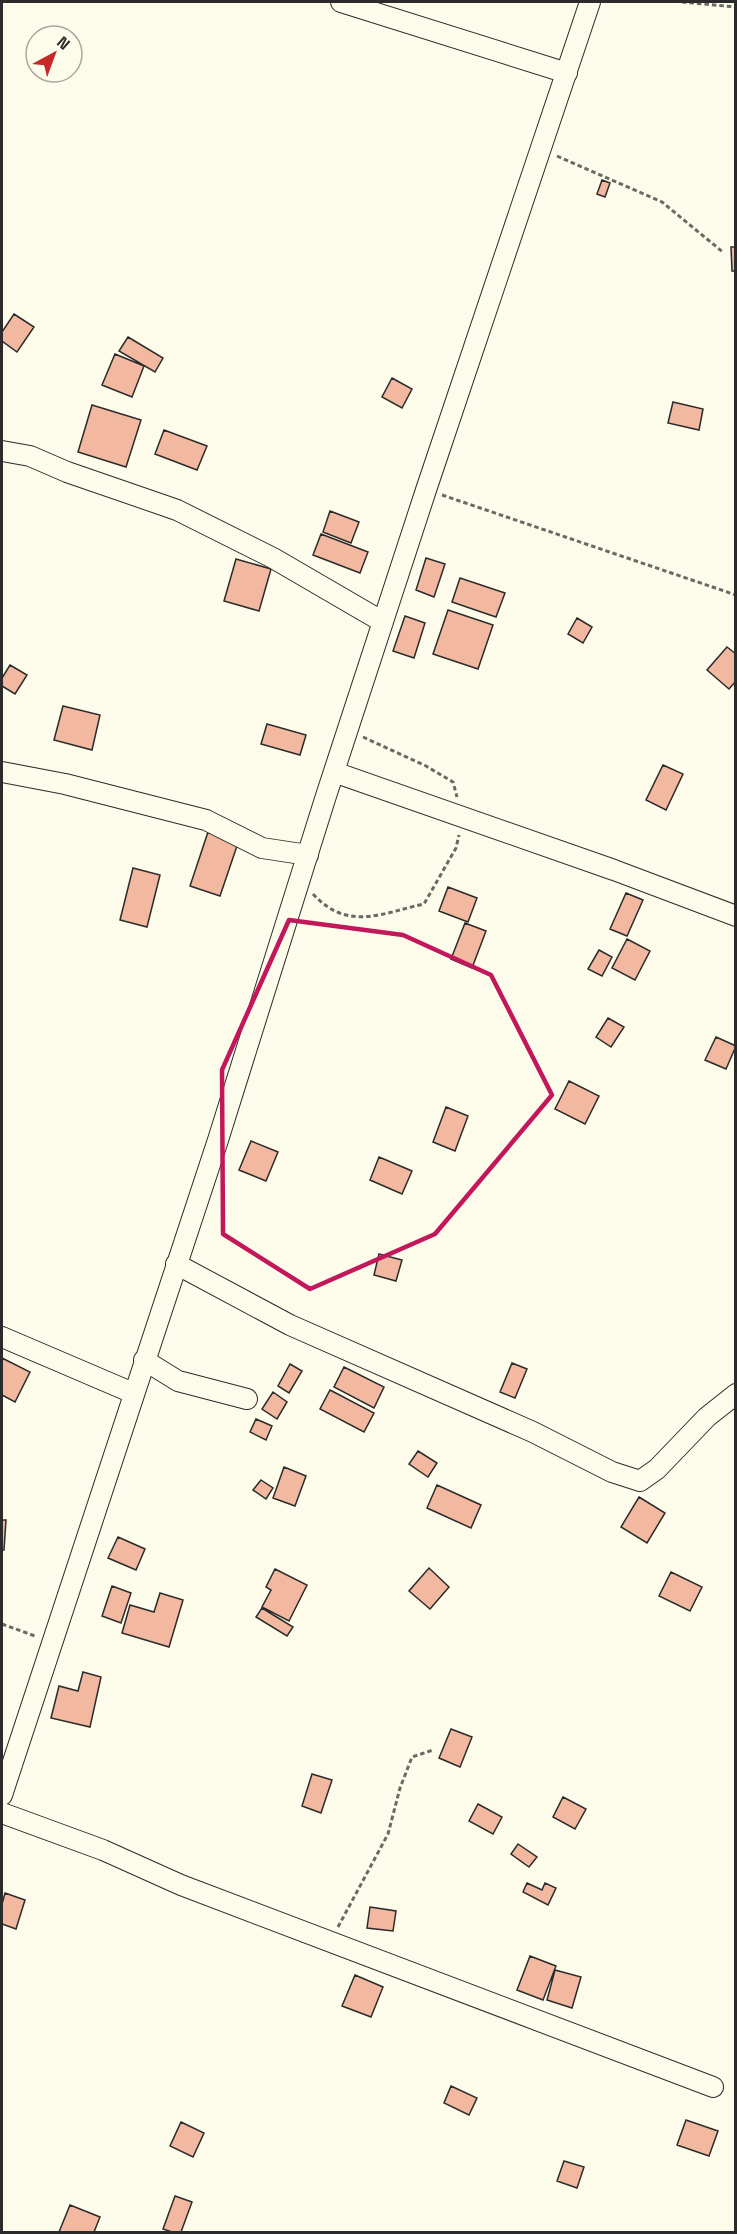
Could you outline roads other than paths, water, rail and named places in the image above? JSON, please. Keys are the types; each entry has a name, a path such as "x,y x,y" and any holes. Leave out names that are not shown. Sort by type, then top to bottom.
{"street":[{"path":"341,2 567,73"},
{"path":"2,1795 218,1140 426,490 590,2"},
{"path":"2,451 30,456 67,472 177,510 273,558 383,622"},
{"path":"2,772 65,784 206,820 262,848 308,855"},
{"path":"334,772 614,870 735,916"},
{"path":"176,1264 290,1325 533,1432 612,1472 640,1481 657,1469 707,1417 735,1394"},
{"path":"2,1337 133,1393"},
{"path":"144,1360 178,1381 247,1399"},
{"path":"2,1813 103,1850 181,1885 713,2087"}]}
